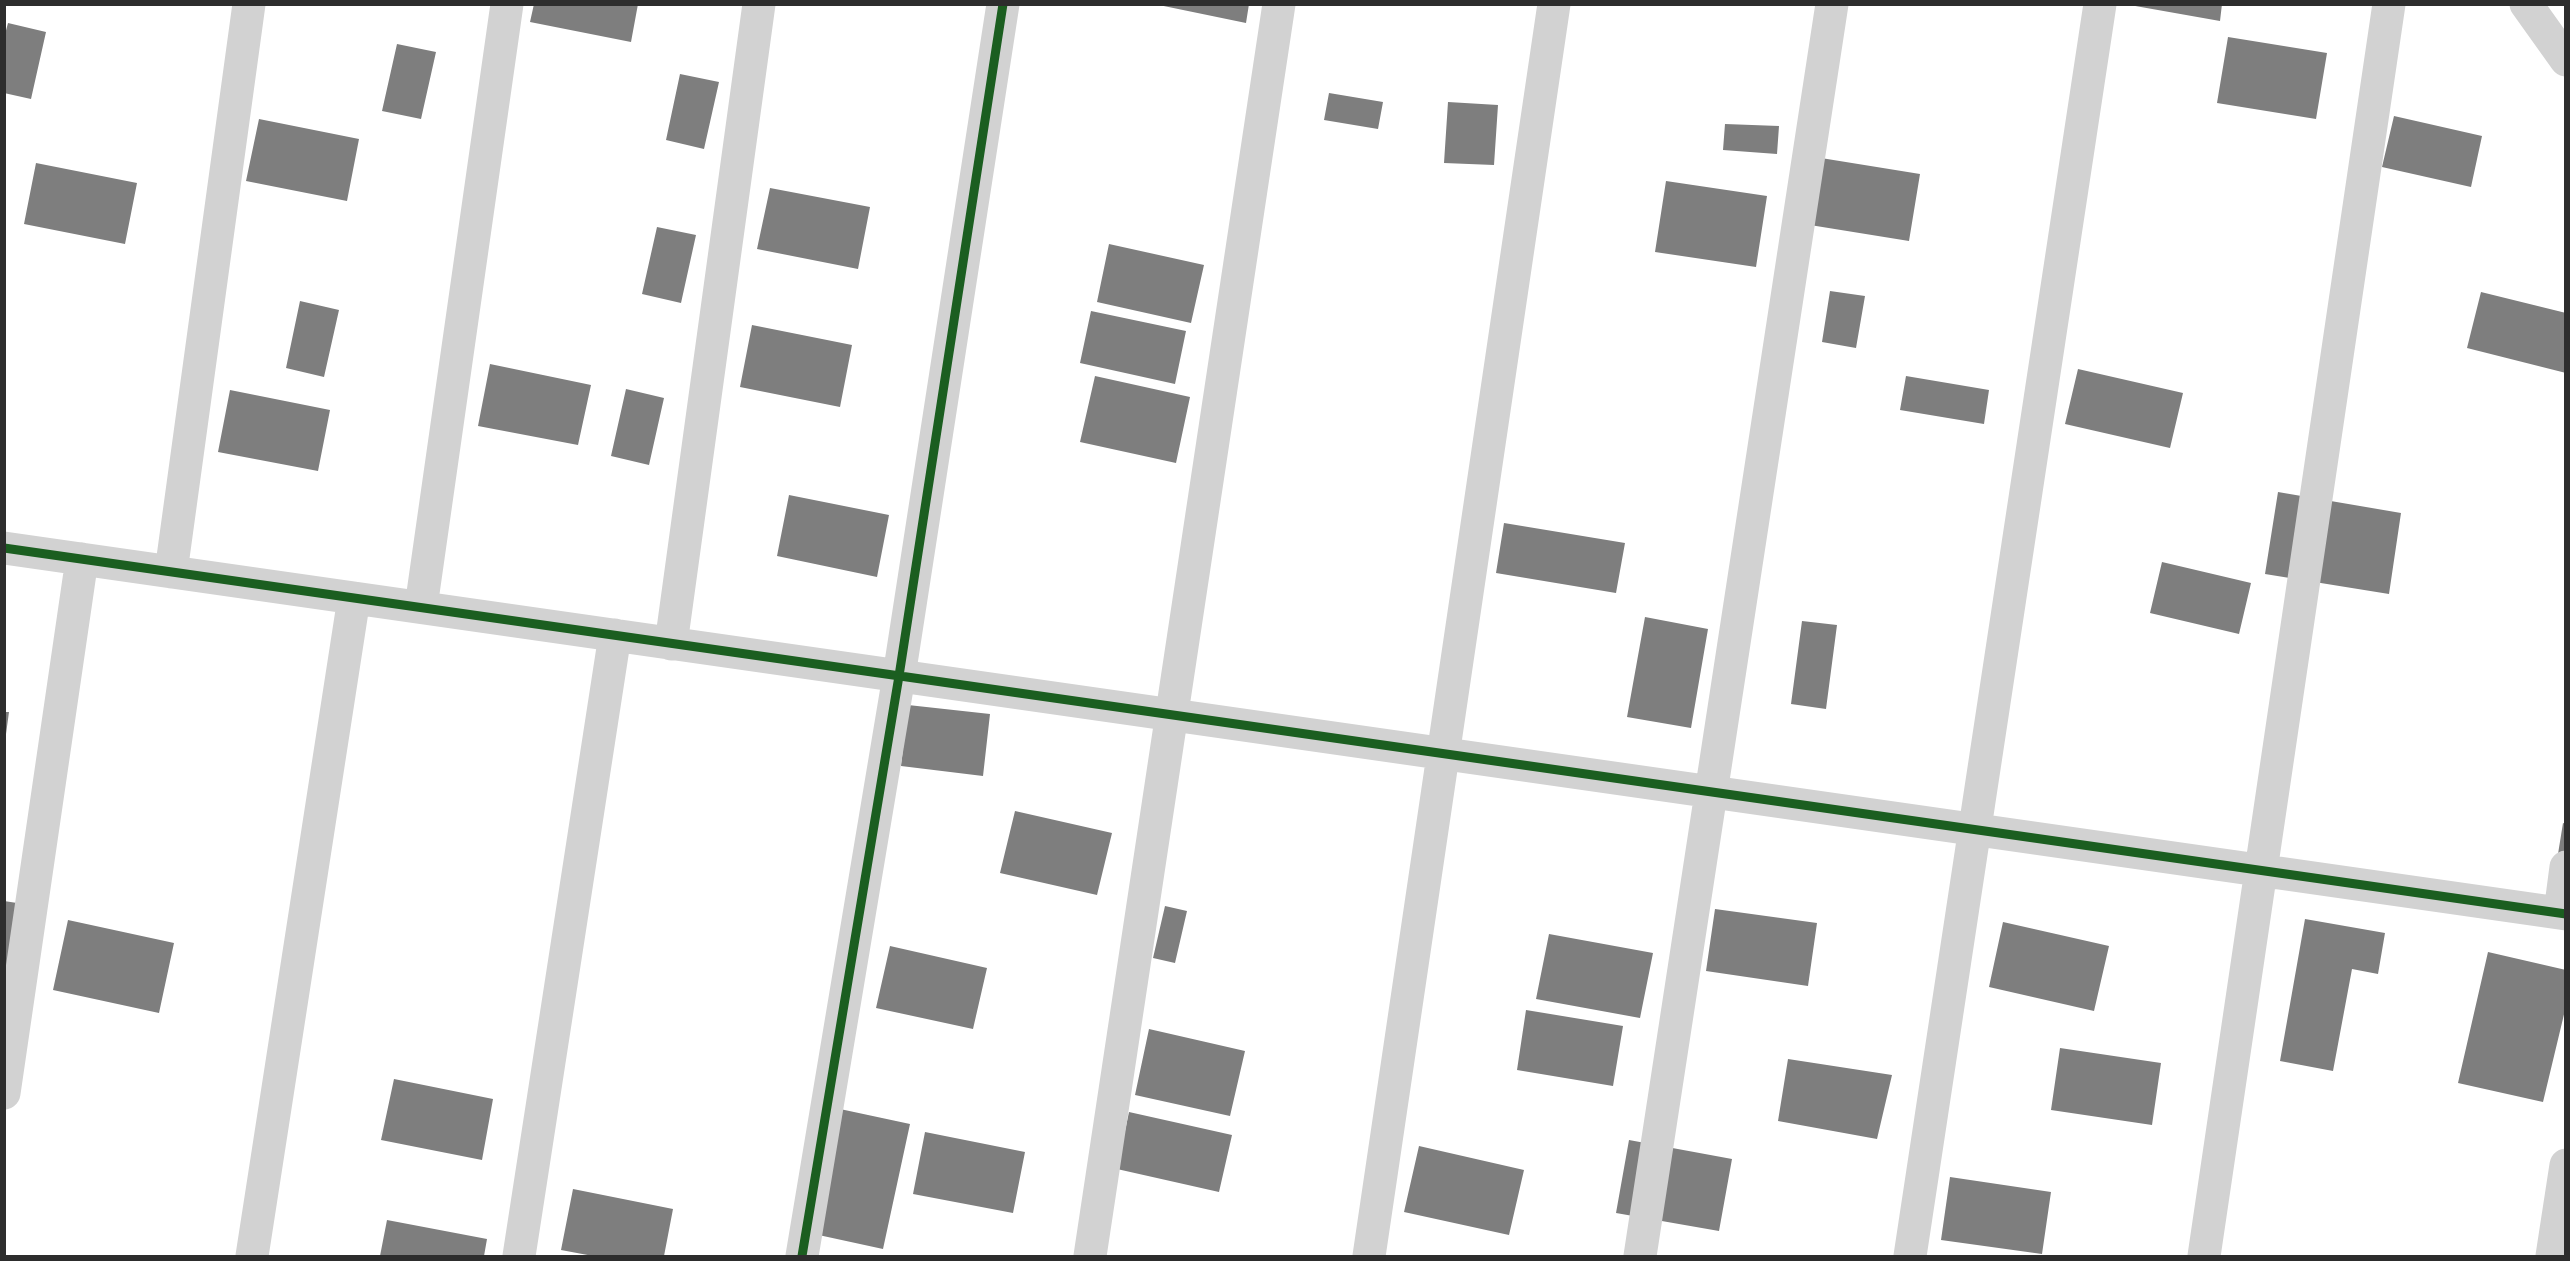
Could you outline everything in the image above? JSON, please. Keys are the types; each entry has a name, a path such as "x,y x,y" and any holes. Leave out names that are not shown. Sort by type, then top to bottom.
{"street":[{"path":"171,572 249,4"},
{"path":"421,608 507,4"},
{"path":"671,644 759,4"},
{"path":"802,1257 899,676 1003,4"},
{"path":"1090,1257 1280,4"},
{"path":"1369,1257 1554,4"},
{"path":"1640,1257 1832,4"},
{"path":"1910,1257 2100,4"},
{"path":"2204,1257 2389,4"},
{"path":"2526,4 2565,60"},
{"path":"4,548 2563,914 2565,867"},
{"path":"4,1093 82,559"},
{"path":"252,1257 354,598"},
{"path":"519,1257 615,635"},
{"path":"2552,1257 2565,1165"}],"building":[{"path":"534,4 638,4 631,42 530,22"},
{"path":"1154,4 1249,4 1246,23"},
{"path":"2124,4 2222,4 2220,21"},
{"path":"8,23 46,32 31,99 4,93 4,38"},
{"path":"2228,37 2327,53 2316,119 2217,103"},
{"path":"397,44 436,52 421,119 382,111"},
{"path":"680,74 719,82 704,149 666,140"},
{"path":"1329,93 1383,102 1378,129 1324,120"},
{"path":"1448,102 1498,105 1494,165 1444,163"},
{"path":"2394,116 2482,136 2471,187 2382,167"},
{"path":"259,119 359,139 347,201 246,181"},
{"path":"1725,124 1779,126 1777,154 1723,150"},
{"path":"1821,158 1920,174 1909,241 1810,225"},
{"path":"36,163 137,183 125,244 24,224"},
{"path":"1666,181 1767,196 1756,267 1655,252"},
{"path":"770,188 870,207 858,269 757,249"},
{"path":"657,227 696,235 681,303 642,294"},
{"path":"1109,244 1204,265 1191,323 1097,302"},
{"path":"1830,291 1865,296 1856,348 1822,342"},
{"path":"2481,292 2566,313 2566,373 2467,348"},
{"path":"300,301 339,310 324,377 286,368"},
{"path":"1091,311 1186,331 1175,384 1080,363"},
{"path":"752,325 852,345 840,407 740,387"},
{"path":"490,364 591,385 578,445 478,426"},
{"path":"2078,369 2183,393 2170,448 2065,424"},
{"path":"1095,376 1190,397 1176,463 1080,442"},
{"path":"1906,376 1989,390 1984,424 1900,410"},
{"path":"626,389 664,398 649,465 611,456"},
{"path":"230,390 330,410 318,471 218,452"},
{"path":"2278,492 2401,513 2389,594 2265,574"},
{"path":"789,495 889,515 877,577 777,556"},
{"path":"1504,523 1625,543 1616,593 1496,573"},
{"path":"2162,562 2251,583 2239,634 2150,613"},
{"path":"1645,617 1708,629 1691,728 1627,717"},
{"path":"1802,621 1837,625 1826,709 1791,704"},
{"path":"908,705 990,714 983,776 901,766"},
{"path":"4,712 9,712 6,734 4,734"},
{"path":"1015,811 1112,833 1097,895 1000,873"},
{"path":"2563,823 2566,824 2566,887 2553,885"},
{"path":"4,901 17,903 6,974 4,974"},
{"path":"1165,906 1187,911 1175,963 1153,958"},
{"path":"1715,909 1817,923 1808,986 1706,971"},
{"path":"2305,919 2385,933 2378,974 2352,969 2333,1071 2280,1061"},
{"path":"68,920 174,943 159,1013 53,990"},
{"path":"2003,922 2109,946 2094,1011 1989,987"},
{"path":"1549,934 1653,953 1640,1018 1536,999"},
{"path":"890,946 987,968 973,1029 876,1008"},
{"path":"2488,952 2566,970 2566,1006 2543,1102 2458,1083"},
{"path":"1526,1010 1623,1026 1613,1086 1517,1070"},
{"path":"1149,1029 1245,1051 1230,1116 1135,1095"},
{"path":"2060,1048 2161,1063 2152,1125 2051,1110"},
{"path":"1788,1059 1892,1075 1877,1139 1778,1121"},
{"path":"394,1079 493,1099 482,1160 381,1140"},
{"path":"840,1109 910,1124 883,1249 814,1234"},
{"path":"1129,1112 1232,1135 1219,1192 1117,1169"},
{"path":"925,1132 1025,1152 1013,1213 913,1194"},
{"path":"1629,1140 1732,1159 1719,1231 1616,1213"},
{"path":"1419,1146 1524,1170 1509,1235 1404,1212"},
{"path":"1950,1177 2051,1192 2042,1254 1941,1240"},
{"path":"573,1189 673,1209 664,1256 593,1256 561,1250"},
{"path":"387,1220 487,1239 484,1256 380,1256"}],"cycle path":[{"path":"802,1256 899,676 1003,4"},
{"path":"4,548 2566,914"}]}
